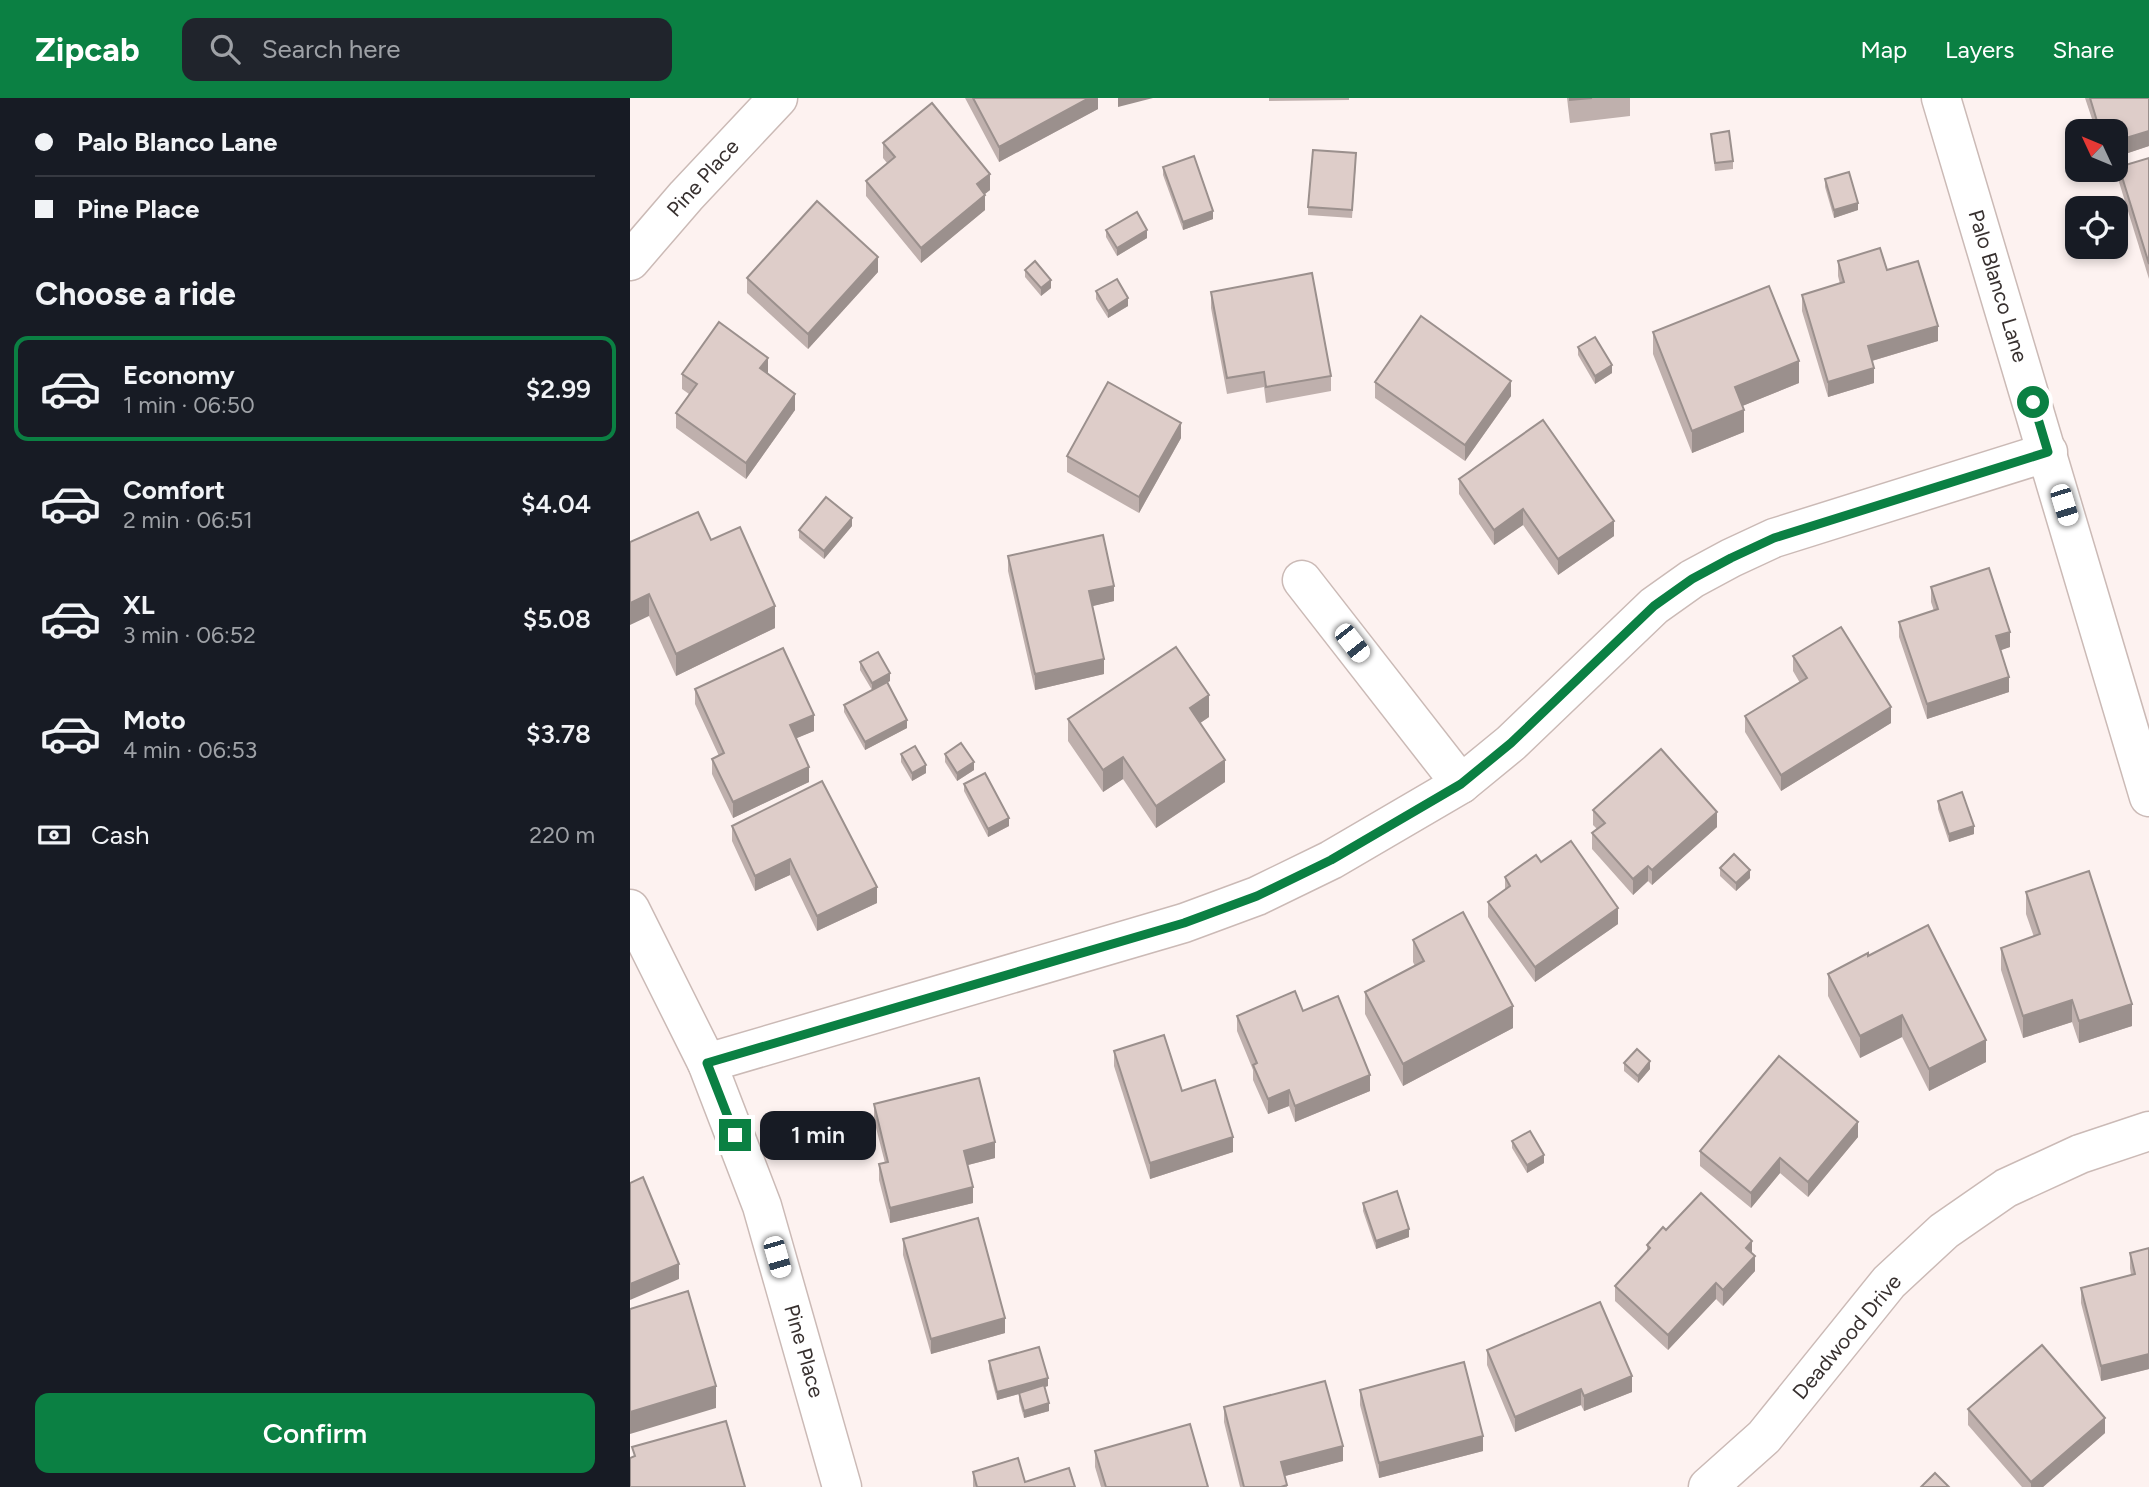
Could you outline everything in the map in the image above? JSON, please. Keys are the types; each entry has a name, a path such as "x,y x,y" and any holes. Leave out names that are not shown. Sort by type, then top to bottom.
{"street":[{"name":"Pine Place","path":"630,261 694,186 778,98"},
{"name":"Palo Blanco Lane","path":"1941,98 2149,797"},
{"path":"707,1063 1184,923 1257,896 1331,860 1461,784 1511,743 1654,606 1692,579 1774,538 2048,452"},
{"path":"1302,580 1461,784"},
{"name":"Pine Place","path":"630,909 707,1063 762,1206 842,1487"},
{"name":"Deadwood Drive","path":"1708,1487 1764,1437 1889,1282 1944,1231 2007,1188 2080,1154 2149,1131"}],"building":[{"path":"973,98 1089,98 999,147"},
{"path":"2090,98 2149,98 2149,131 2128,137 2128,119 2096,119"},
{"path":"932,103 990,174 977,184 985,195 921,248 866,181 895,157 883,143"},
{"path":"1729,131 1733,161 1715,163 1711,134"},
{"path":"1313,150 1356,153 1352,210 1308,207"},
{"path":"1194,156 1213,211 1183,222 1163,167"},
{"path":"2149,158 2149,264 2124,182 2128,182 2128,164"},
{"path":"1849,172 1858,203 1834,210 1825,179"},
{"path":"817,201 878,257 808,334 747,278"},
{"path":"1137,212 1147,230 1117,248 1106,230"},
{"path":"1880,248 1887,270 1918,261 1938,326 1868,346 1874,368 1828,382 1802,295 1844,282 1838,261"},
{"path":"1035,261 1051,280 1041,288 1025,270"},
{"path":"1312,273 1331,376 1266,387 1264,372 1227,378 1211,292"},
{"path":"1117,279 1128,298 1108,311 1096,291"},
{"path":"1769,286 1799,361 1735,387 1744,410 1692,431 1653,332"},
{"path":"1421,316 1511,381 1465,445 1375,382"},
{"path":"719,322 768,358 760,368 795,394 746,463 676,413 697,384 682,374"},
{"path":"1595,337 1612,365 1595,376 1578,347"},
{"path":"1108,382 1181,423 1139,497 1067,456"},
{"path":"1543,420 1614,521 1558,559 1523,509 1494,530 1459,479"},
{"path":"826,497 852,518 824,551 799,530"},
{"path":"698,512 711,540 740,527 775,606 676,654 649,594 630,603 630,542"},
{"path":"1103,535 1114,586 1089,591 1104,659 1035,674 1008,556"},
{"path":"1989,568 2010,632 1996,636 2009,677 1927,704 1899,622 1938,609 1931,587"},
{"path":"1841,627 1891,707 1781,775 1745,716 1807,678 1793,656"},
{"path":"1176,647 1209,695 1190,708 1225,760 1156,806 1123,757 1103,770 1068,719"},
{"path":"783,648 814,715 790,725 809,767 733,802 712,759 724,753 695,689"},
{"path":"878,652 890,673 872,683 860,662"},
{"path":"887,682 907,720 865,742 844,705"},
{"path":"961,743 974,762 957,773 945,754"},
{"path":"915,746 926,765 912,773 901,754"},
{"path":"1661,749 1717,812 1652,870 1648,866 1633,879 1592,833 1605,823 1593,810"},
{"path":"985,773 1009,818 988,829 964,784"},
{"path":"822,781 877,887 817,916 790,859 755,876 732,826"},
{"path":"1962,792 1974,826 1949,834 1938,801"},
{"path":"1571,841 1618,908 1535,967 1488,902 1510,886 1505,877 1536,855 1541,862"},
{"path":"1734,854 1750,870 1736,883 1720,868"},
{"path":"2089,871 2132,1004 2079,1021 2072,1000 2023,1016 2001,948 2040,934 2026,892"},
{"path":"1463,912 1513,1006 1403,1064 1365,992 1424,961 1413,940"},
{"path":"1928,925 1986,1040 1929,1069 1902,1015 1860,1036 1828,974"},
{"path":"1295,991 1303,1011 1338,996 1370,1075 1295,1106 1289,1090 1268,1099 1253,1065 1257,1063 1237,1016"},
{"path":"1164,1035 1182,1091 1215,1080 1233,1137 1150,1163 1114,1051"},
{"path":"1637,1049 1650,1061 1638,1076 1624,1063"},
{"path":"1779,1056 1858,1122 1808,1182 1780,1158 1751,1193 1700,1151"},
{"path":"979,1078 995,1142 964,1151 973,1187 890,1208 879,1164 888,1162 874,1104"},
{"path":"1530,1131 1544,1155 1527,1165 1512,1141"},
{"path":"643,1177 679,1264 630,1284 630,1183"},
{"path":"1397,1191 1409,1229 1376,1241 1363,1203"},
{"path":"1701,1193 1752,1241 1746,1248 1755,1256 1723,1290 1716,1283 1668,1335 1615,1286 1650,1248 1647,1245 1663,1227 1666,1230"},
{"path":"978,1218 1005,1318 931,1339 903,1239"},
{"path":"2149,1248 2149,1354 2101,1366 2081,1288 2135,1274 2130,1253"},
{"path":"688,1291 716,1386 630,1412 630,1309"},
{"path":"1600,1302 1632,1376 1584,1396 1581,1389 1515,1417 1487,1350"},
{"path":"2042,1345 2105,1418 2031,1482 1968,1409"},
{"path":"1039,1347 1048,1378 997,1392 989,1361"},
{"path":"1464,1362 1483,1436 1379,1463 1360,1390"},
{"path":"1325,1381 1343,1446 1281,1462 1287,1485 1244,1487 1224,1407"},
{"path":"1044,1385 1049,1403 1024,1411 1019,1393"},
{"path":"726,1421 745,1487 630,1487 630,1458 635,1456 632,1447"},
{"path":"1190,1424 1208,1487 1106,1487 1095,1451"},
{"path":"1018,1458 1025,1482 1069,1468 1075,1487 977,1487 973,1472"},
{"path":"1935,1473 1949,1487 1921,1487"}],"route":[{"path":"735,1135 707,1063 1184,923 1257,896 1331,860 1461,784 1511,743 1654,606 1692,579 1774,538 2048,452 2033,402"}]}
